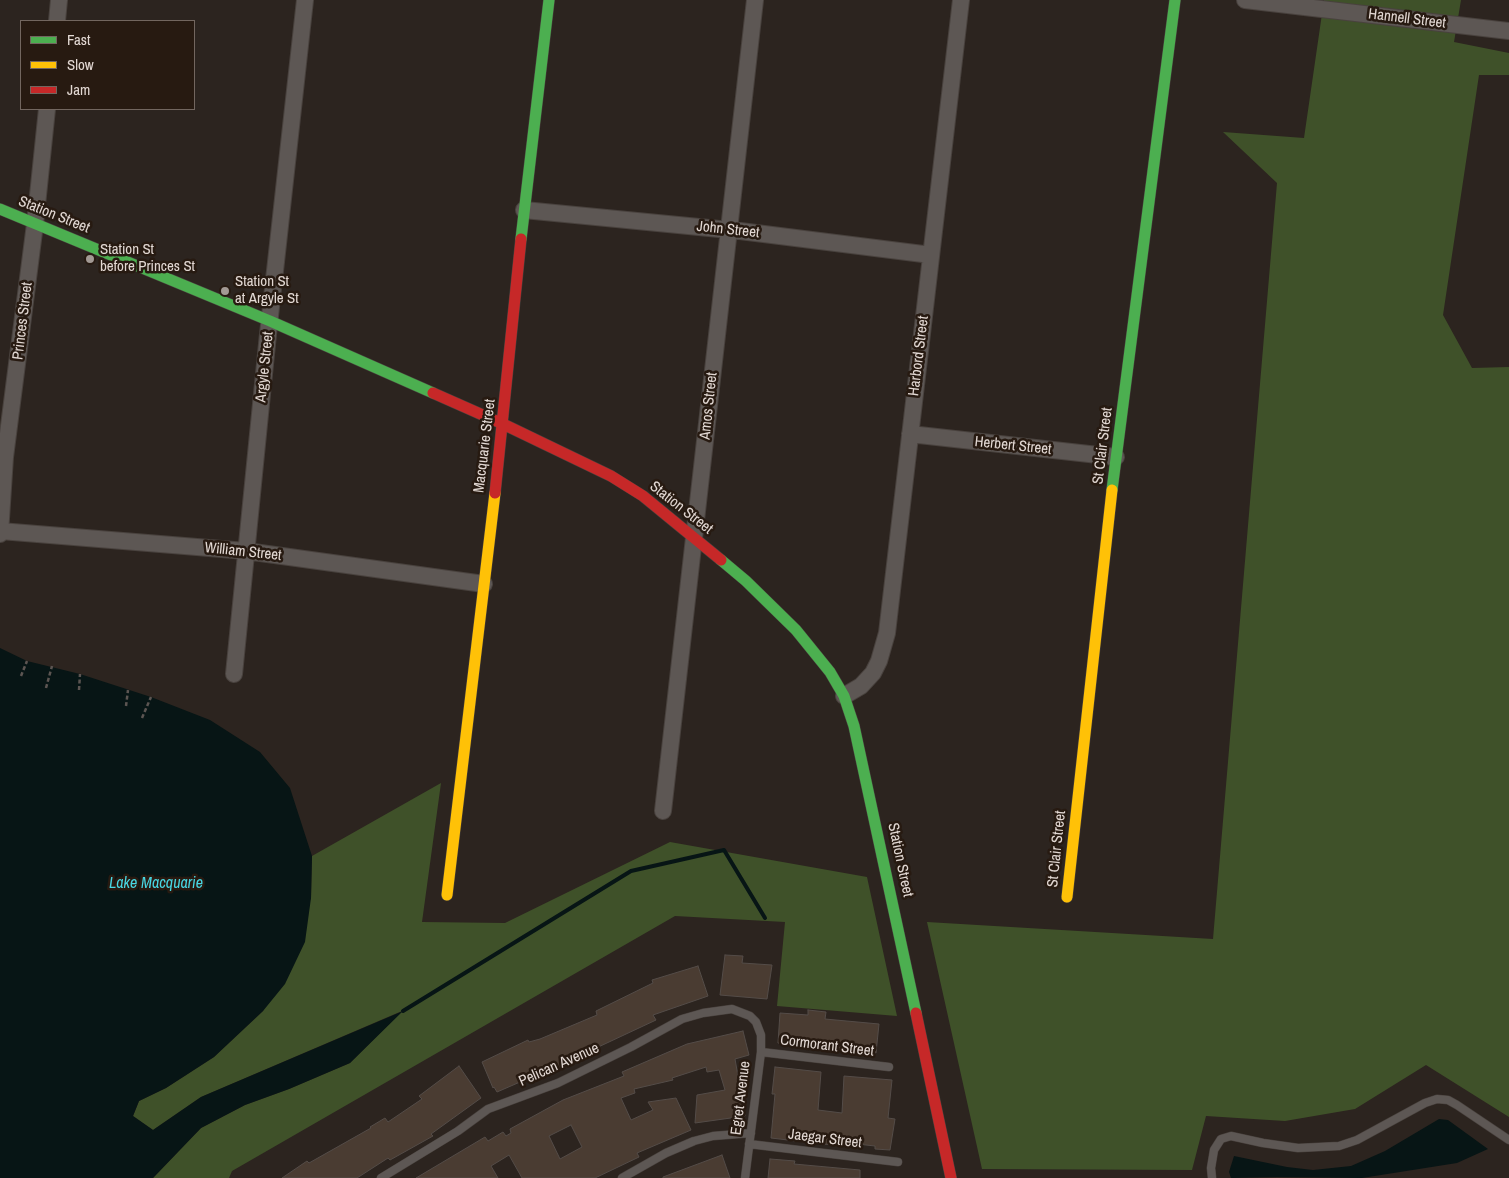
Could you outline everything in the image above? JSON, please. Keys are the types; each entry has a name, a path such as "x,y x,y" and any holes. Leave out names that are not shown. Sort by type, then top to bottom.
{"street":[{"path":"57,20 59,0"},
{"name":"Argyle Street","path":"234,674 305,0"},
{"name":"Macquarie Street","path":"447,895 503,424 524,210 549,0"},
{"name":"Amos Street","path":"664,811 755,0"},
{"name":"Harbord Street","path":"844,696 861,686 873,673 879,661 887,633 961,0"},
{"name":"St Clair Street","path":"1067,897 1116,457 1175,0"},
{"name":"Hannell Street","path":"1245,0 1509,30"},
{"name":"Princes Street","path":"0,532 3,457 35,224 47,110"},
{"name":"Station Street","path":"0,209 270,321 503,424 611,476 643,496 694,537 746,581 796,630 822,661 844,696 854,726 951,1178"},
{"name":"John Street","path":"524,210 728,229 931,255"},
{"name":"Herbert Street","path":"910,434 1116,457"},
{"name":"William Street","path":"0,532 246,551 484,584"}],"lane":[{"name":"Pelican Avenue","path":"381,1178 458,1131 488,1109 558,1083 682,1019 702,1013 732,1009 750,1016 756,1022"},
{"name":"Egret Avenue","path":"745,1178 760,1052 760,1035 756,1022"},
{"name":"Cormorant Street","path":"760,1052 889,1068"},
{"path":"1212,1178 1211,1168 1214,1150 1221,1139 1231,1136 1298,1148 1339,1146 1357,1140 1425,1103 1437,1099 1448,1100 1457,1105 1509,1140"},
{"path":"622,1178 666,1153 694,1141 714,1136 751,1133"},
{"name":"Jaegar Street","path":"749,1144 898,1162"}],"path":[{"path":"21,676 26,661"},
{"path":"46,688 52,666"},
{"path":"80,674 80,690"},
{"path":"126,706 128,690"},
{"path":"142,718 151,697"}],"green space":[{"path":"1324,0 1461,0 1454,42 1509,53 1509,75 1479,75 1443,315 1472,368 1509,367 1509,1117 1426,1065 1355,1109 1285,1121 1206,1116 1192,1170 982,1169 927,922 1213,939 1277,183 1223,132 1304,138"},
{"path":"441,783 422,922 505,923 670,842 867,877 897,1016 777,1006 785,922 675,916 232,1171 229,1178 153,1178 201,1128 245,1105 350,1063 402,1011 201,1097 153,1130 133,1116 139,1101 166,1088 214,1057 263,1011 311,898 312,856"}],"water":[{"name":"Lake Macquarie","path":"0,648 27,661 80,674 151,697 210,720 260,752 290,788 312,856 311,898 305,942 285,984 263,1011 214,1057 166,1088 139,1101 133,1116 153,1130 201,1097 403,1011 350,1063 245,1105 201,1128 153,1178 0,1178"},
{"path":"1439,1119 1448,1120 1488,1149 1457,1163 1362,1178 1231,1178 1229,1172 1234,1156 1287,1167 1313,1170 1351,1166 1385,1151"}],"building":[{"path":"725,955 743,956 742,963 772,965 767,999 720,995"},
{"path":"698,966 708,996 653,1015 656,1020 594,1049 596,1053 583,1059 550,1071 550,1069 497,1092 493,1088 482,1062 528,1040 529,1042 540,1039 597,1015 596,1011 653,983 652,980"},
{"path":"808,1010 826,1012 825,1019 879,1024 876,1053 778,1043 780,1013 808,1015"},
{"path":"743,1031 749,1055 735,1059 745,1116 695,1123 697,1095 725,1090 719,1070 707,1072 706,1067 672,1078 673,1080 634,1089 635,1093 621,1098 631,1120 653,1110 648,1102 676,1098 691,1130 637,1153 639,1157 595,1178 522,1178 509,1155 491,1166 498,1178 416,1178 485,1137 488,1141 503,1132 506,1136 511,1133 510,1129 563,1100 624,1076 622,1072 687,1044","holes":["571,1125 582,1147 560,1159 549,1136"]},
{"path":"459,1066 481,1098 431,1134 433,1136 390,1160 388,1158 357,1178 282,1178 307,1161 309,1163 385,1118 388,1122 422,1099 419,1096"},
{"path":"775,1067 821,1072 818,1110 842,1113 844,1076 892,1080 888,1118 895,1119 890,1150 875,1149 875,1146 857,1144 856,1146 822,1144 771,1138 775,1094 772,1094"},
{"path":"722,1155 730,1178 663,1178 663,1177"},
{"path":"770,1159 795,1161 794,1164 860,1170 860,1178 768,1178"}],"waterway":[{"path":"403,1011 631,871 724,850 765,918"}],"traffic: fast":[{"path":"521,239 549,0"},
{"path":"1112,490 1175,0"},
{"path":"0,209 270,321 433,393"},
{"path":"721,560 746,581 796,630 830,672 844,696 854,726 916,1013"}],"traffic: slow":[{"path":"1067,897 1112,490"},
{"path":"447,895 495,493"}],"traffic: jam":[{"path":"495,493 521,239"},
{"path":"433,393 611,476 643,496 721,560"},
{"path":"916,1013 951,1178"}],"place":[{"name":"Station St before Princes St","path":"90,259"},
{"name":"Station St at Argyle St","path":"225,291"}]}
